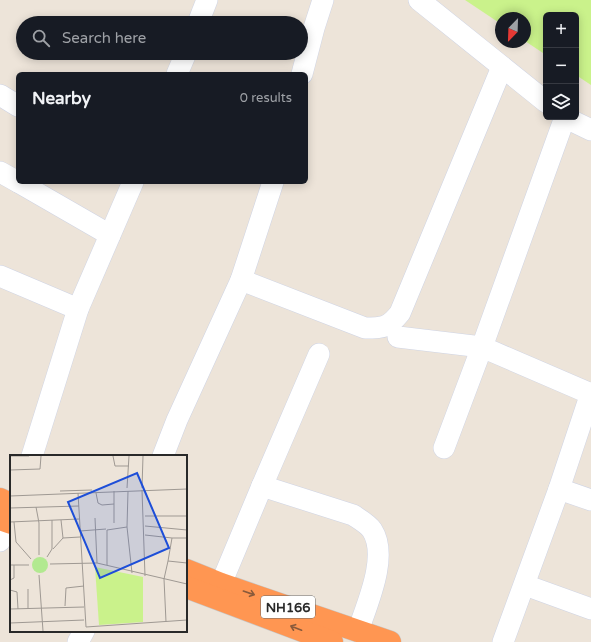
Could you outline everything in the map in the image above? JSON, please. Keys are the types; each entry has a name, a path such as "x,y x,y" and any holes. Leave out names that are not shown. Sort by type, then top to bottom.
{"highway":[{"path":"0,499 6,522"},
{"name":"NH166","path":"187,570 221,584 390,642"},
{"name":"NH166","path":"187,587 332,642"}],"street":[{"path":"201,16 207,0"},
{"path":"308,51 323,0"},
{"path":"419,0 543,100"},
{"path":"178,72 183,60"},
{"path":"303,72 306,60"},
{"path":"241,280 365,328 381,328 393,322 400,313 502,67"},
{"path":"0,96 16,105"},
{"path":"444,448 564,120"},
{"path":"571,120 591,130"},
{"path":"0,172 16,181"},
{"path":"21,184 110,236"},
{"path":"32,455 78,309 132,184"},
{"path":"163,455 177,420 241,280 272,184"},
{"path":"0,276 78,309"},
{"path":"398,337 482,347 591,394 525,585 503,642"},
{"path":"221,584 318,354"},
{"path":"262,486 353,515 364,522 372,530 378,544 378,565 373,588 358,630"},
{"path":"559,489 591,500"},
{"path":"525,585 591,609"},
{"path":"78,642 83,632"}],"green space":[{"path":"465,0 591,0 591,85 579,77 579,12 543,12 543,53 531,45 531,12 495,12 495,20"}]}
